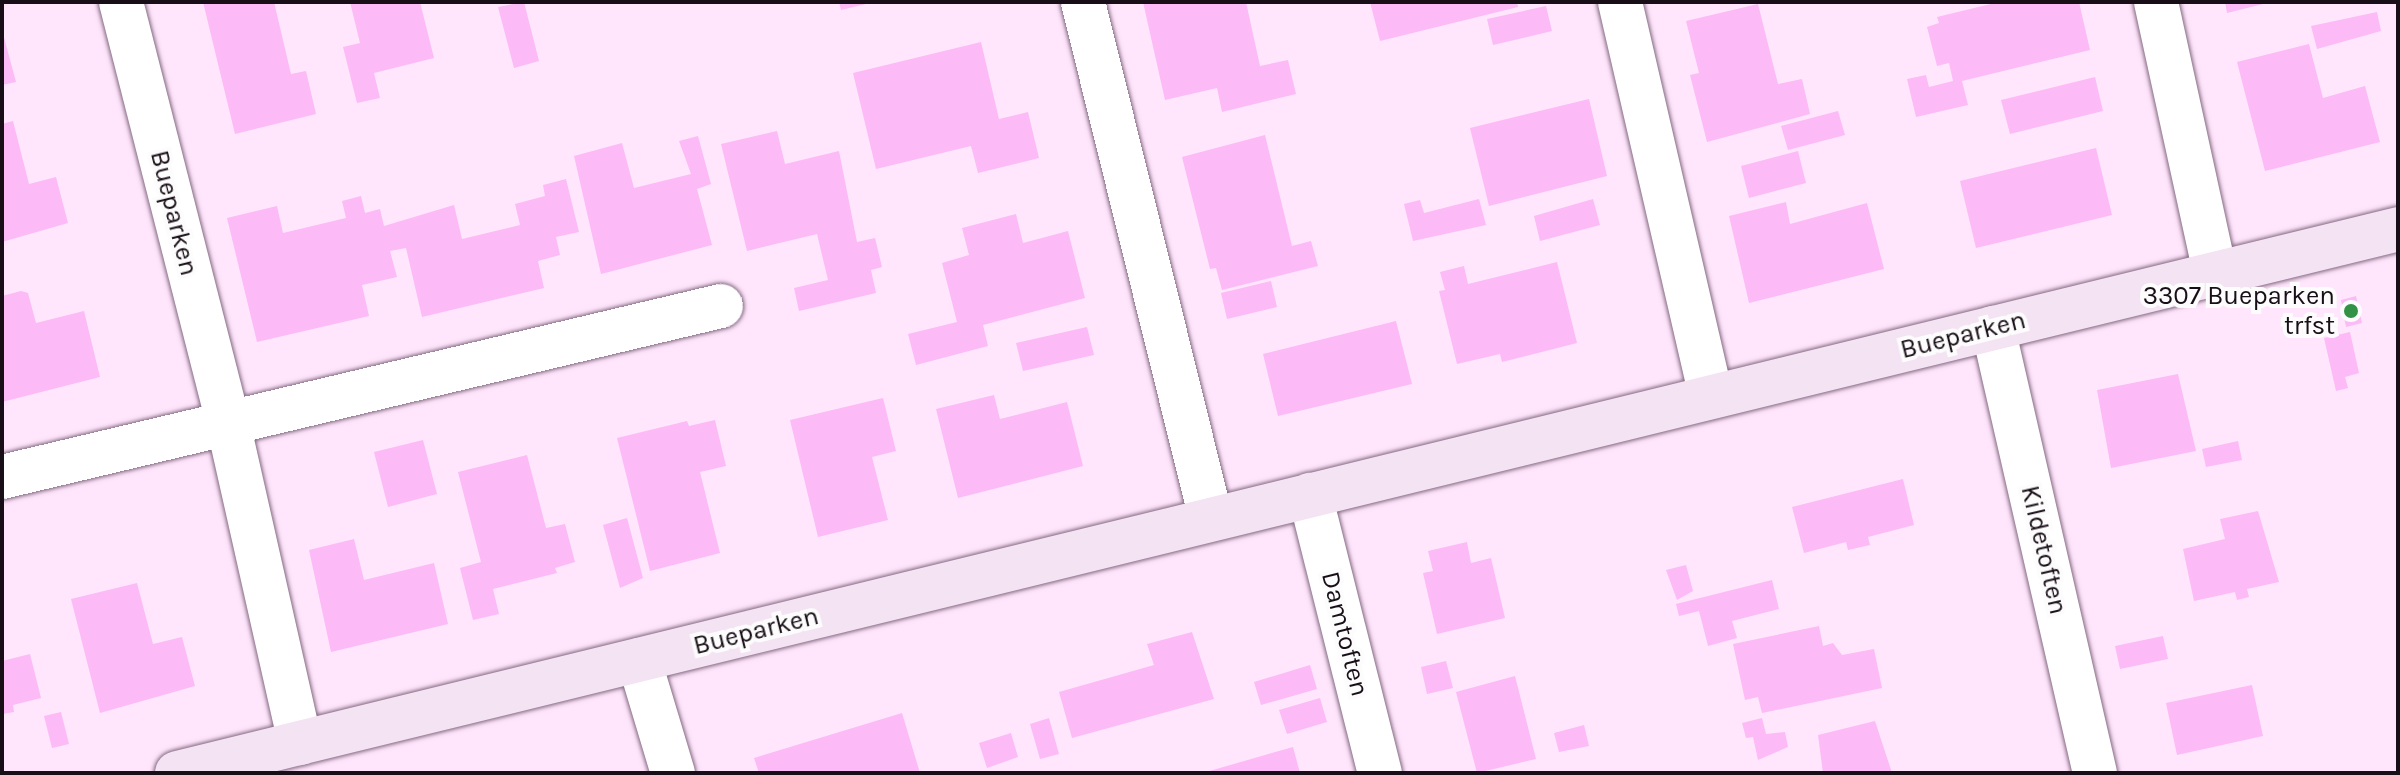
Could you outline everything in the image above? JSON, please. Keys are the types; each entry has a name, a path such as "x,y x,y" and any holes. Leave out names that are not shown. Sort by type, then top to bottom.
{"street":[{"name":"Bueparken","path":"121,2 228,423 300,743"},
{"path":"1083,2 1211,519"},
{"path":"1620,2 1711,397"},
{"path":"2156,2 2215,273"},
{"name":"Bueparken","path":"177,773 2398,229"},
{"path":"2,477 721,306"},
{"name":"Kildetoften","path":"1993,328 2095,773"},
{"name":"Damtoften","path":"1310,495 1380,773"},
{"path":"639,660 673,773"}],"building":[{"path":"203,2 274,2 291,74 306,71 316,114 235,134"},
{"path":"350,2 420,2 434,58 374,73 380,98 357,103 343,47 360,43"},
{"path":"524,2 539,61 514,68 498,7"},
{"path":"839,2 869,2 870,3 841,10"},
{"path":"1143,2 1246,2 1260,66 1288,60 1296,94 1222,112 1217,88 1165,100"},
{"path":"1370,2 1517,2 1518,7 1380,41"},
{"path":"1999,2 2079,2 2090,50 1962,81 1968,105 1916,117 1907,79 1926,75 1929,87 1953,81 1949,63 1937,66 1927,27 1939,23 1937,17"},
{"path":"2225,2 2267,2 2267,3 2227,13"},
{"path":"1758,4 1778,84 1802,79 1810,114 1707,142 1690,75 1699,73 1686,21"},
{"path":"1546,6 1552,31 1493,45 1487,19"},
{"path":"2377,12 2381,31 2317,49 2311,26"},
{"path":"2,30 16,82 2,85"},
{"path":"981,42 999,119 1028,112 1039,158 978,173 971,146 876,169 853,73"},
{"path":"2309,44 2323,98 2365,86 2380,142 2265,171 2237,62"},
{"path":"2095,77 2103,111 2010,134 2001,100"},
{"path":"1589,99 1607,176 1489,206 1470,128"},
{"path":"1838,111 1845,135 1788,150 1781,126"},
{"path":"13,121 29,184 56,177 68,223 2,242 2,124"},
{"path":"777,131 785,164 839,151 857,242 875,238 882,267 871,270 876,293 799,311 794,288 828,280 817,234 747,251 721,144"},
{"path":"1265,135 1292,246 1311,241 1318,266 1222,290 1216,268 1210,269 1182,157"},
{"path":"698,136 711,184 697,189 712,245 601,274 574,156 622,143 634,188 691,174 679,141"},
{"path":"2096,148 2112,215 1976,248 1960,181"},
{"path":"1798,151 1806,183 1749,198 1741,166"},
{"path":"566,179 579,232 556,237 560,255 538,261 544,288 422,317 406,248 390,251 397,277 362,285 369,316 257,342 227,218 277,206 283,233 346,218 342,201 361,196 365,213 380,209 384,226 454,205 462,239 520,225 515,204 545,196 543,185"},
{"path":"1479,199 1486,225 1413,241 1404,204 1420,200 1424,213"},
{"path":"1593,199 1600,225 1540,241 1534,216"},
{"path":"1786,202 1790,224 1867,203 1884,269 1749,303 1729,216"},
{"path":"1016,214 1023,243 1068,231 1085,298 983,325 988,346 916,365 908,334 957,322 942,263 969,255 962,228"},
{"path":"1557,262 1577,343 1502,362 1500,354 1457,364 1439,291 1445,290 1440,272 1464,266 1468,284"},
{"path":"1271,281 1277,307 1227,319 1221,293"},
{"path":"21,291 28,293 36,323 84,311 100,377 2,402 2,296"},
{"name":"3307 Bueparken trfst","path":"2356,296 2362,323 2346,327 2341,300"},
{"path":"1396,321 1412,384 1278,416 1263,354"},
{"path":"1087,327 1094,355 1023,371 1016,343"},
{"path":"2350,332 2359,373 2345,377 2348,388 2336,391 2324,338"},
{"path":"2178,374 2196,451 2111,468 2097,390"},
{"path":"994,395 1000,419 1067,402 1083,466 958,498 936,409"},
{"path":"883,398 896,451 872,457 888,520 818,537 790,420"},
{"path":"715,420 726,466 700,472 720,553 650,571 617,438 687,421 689,426"},
{"path":"423,440 437,494 388,507 374,452"},
{"path":"2238,441 2242,460 2206,467 2202,449"},
{"path":"527,455 546,528 565,524 575,562 555,568 557,573 493,589 499,614 473,620 460,568 481,562 458,472"},
{"path":"1903,479 1914,525 1868,537 1870,545 1848,550 1846,542 1804,553 1792,507"},
{"path":"2258,511 2279,582 2247,589 2249,597 2237,600 2235,592 2194,601 2183,549 2225,539 2220,519"},
{"path":"627,518 643,578 620,588 603,525"},
{"path":"354,539 364,580 434,563 448,624 331,652 309,550"},
{"path":"1467,542 1471,563 1491,558 1505,618 1437,634 1423,573 1433,571 1428,551"},
{"path":"1686,565 1693,591 1677,600 1666,570"},
{"path":"1772,580 1779,609 1732,621 1737,638 1708,646 1699,611 1679,616 1676,604"},
{"path":"137,583 153,644 182,637 195,686 100,713 71,599"},
{"path":"1819,626 1823,646 1833,643 1842,655 1874,649 1882,688 1762,713 1758,697 1745,700 1733,644"},
{"path":"1192,632 1214,699 1072,738 1059,692 1154,665 1147,644"},
{"path":"2163,636 2168,659 2120,669 2115,646"},
{"path":"30,654 41,698 13,705 14,712 2,714 2,661"},
{"path":"1446,661 1453,688 1427,694 1421,667"},
{"path":"1310,665 1317,689 1261,705 1254,682"},
{"path":"1515,676 1536,759 1477,773 1456,692"},
{"path":"2252,685 2263,736 2177,755 2166,703"},
{"path":"1320,698 1327,722 1287,734 1279,710"},
{"path":"61,712 69,744 52,748 44,716"},
{"path":"902,713 920,773 759,773 754,758"},
{"path":"1049,718 1059,754 1040,759 1030,724"},
{"path":"1762,718 1766,734 1785,732 1788,747 1758,760 1753,737 1746,738 1742,723"},
{"path":"1875,721 1892,773 1823,773 1818,735"},
{"path":"1584,725 1589,746 1559,752 1554,733"},
{"path":"1011,733 1018,757 987,768 979,743"},
{"path":"1293,747 1300,773 1206,773 1206,772"}],"place":[{"name":"3307 Bueparken trfst","path":"2351,311"}]}
